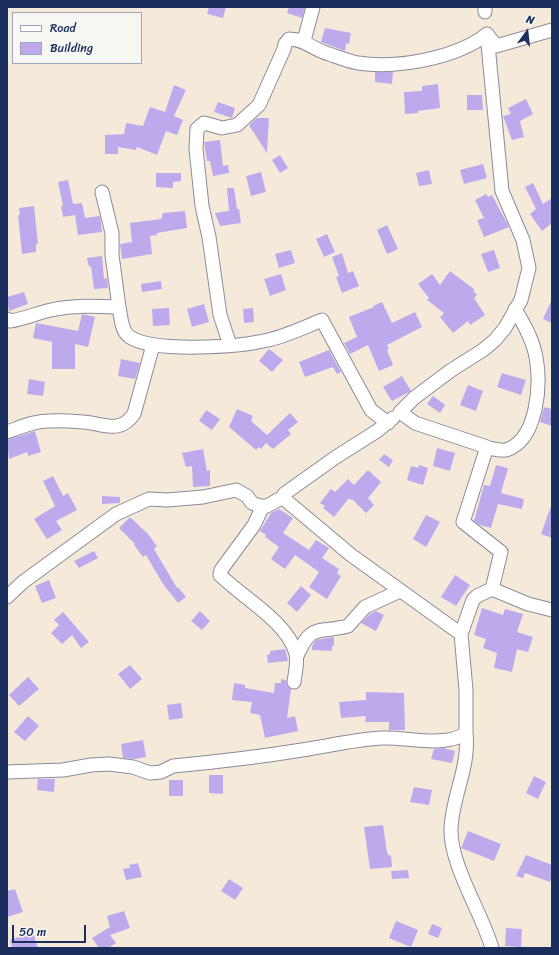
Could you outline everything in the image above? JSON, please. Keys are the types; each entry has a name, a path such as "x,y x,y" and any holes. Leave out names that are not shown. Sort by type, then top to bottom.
{"street":[{"path":"300,40 305,37 314,7"},
{"path":"487,34 496,46 552,30"},
{"path":"230,345 220,315 209,237 202,206 196,149 197,129 204,123 222,128 237,125 259,105 285,44 289,40 300,40 325,54 358,63 383,64 409,62 442,56 474,43 487,34"},
{"path":"7,597 22,582 116,514 149,499 167,500 203,497 236,490 247,496 252,503 267,506 283,497 284,494 336,457 388,423 414,398 450,371 483,350 505,328 521,300 529,268 523,240 502,191 487,34"},
{"path":"102,192 112,233 112,254 119,307 124,332 130,338 153,345 193,347 230,345 268,340 322,320 371,410 388,423"},
{"path":"7,319 10,321 19,320 29,315 71,306 119,307"},
{"path":"400,412 415,423 488,448 505,450 523,438 531,422 539,387 536,357 526,327 515,309"},
{"path":"7,432 30,423 48,420 85,422 105,426 120,426 128,422 134,414 153,345"},
{"path":"488,448 462,522 501,552 492,589"},
{"path":"283,497 303,516 351,555 461,634"},
{"path":"263,506 254,525 221,570 220,575 277,624 291,642 297,656"},
{"path":"492,948 482,919 467,888 453,842 453,819 468,750 466,733 466,690 461,634 473,600 477,596 492,589 528,604 552,610"},
{"path":"294,682 297,656 307,636 314,631 348,626 365,607 400,591"},
{"path":"7,772 63,770 91,765 109,764 133,767 150,773 161,772 173,766 299,750 365,739 401,737 423,741 448,740 458,739 466,733"}],"building":[{"path":"209,7 226,7 223,18 207,14"},
{"path":"289,7 305,7 302,18 287,13"},
{"path":"325,28 351,33 349,44 346,43 345,51 321,42"},
{"path":"375,72 393,72 392,84 375,82"},
{"path":"438,84 440,108 418,111 418,113 405,114 404,92 422,91 422,86"},
{"path":"174,85 186,90 174,116 183,120 177,135 166,131 157,155 137,147 136,150 118,147 118,154 105,154 105,135 124,134 126,123 143,126 150,107 165,112"},
{"path":"467,95 482,95 483,110 467,110"},
{"path":"526,99 533,114 520,121 524,137 512,140 503,116 511,114 508,108"},
{"path":"218,102 235,108 232,118 214,112"},
{"path":"257,118 269,118 267,153 250,127 250,124"},
{"path":"220,140 223,166 228,165 229,173 213,176 210,161 207,161 204,142"},
{"path":"280,155 288,168 280,173 272,160"},
{"path":"483,164 487,178 464,184 460,170"},
{"path":"429,170 432,184 419,186 416,173"},
{"path":"261,172 266,192 251,196 246,176"},
{"path":"156,173 181,173 181,181 173,182 173,188 156,187"},
{"path":"68,180 73,204 82,203 85,218 100,216 102,232 78,235 75,215 63,217 61,206 63,206 58,182"},
{"path":"533,183 543,204 552,198 552,223 542,231 530,214 536,209 525,187"},
{"path":"227,188 234,188 241,223 220,226 215,213 229,211"},
{"path":"486,194 488,197 492,195 509,227 484,237 477,220 484,218 475,200"},
{"path":"34,206 38,244 36,244 36,252 22,254 18,215 20,215 19,208"},
{"path":"185,211 187,228 157,233 157,235 150,236 152,254 122,259 120,244 132,242 130,223 161,219 163,213"},
{"path":"387,225 398,249 387,254 377,230"},
{"path":"327,234 335,252 324,257 316,239"},
{"path":"291,250 295,263 279,268 275,254"},
{"path":"494,250 500,268 488,272 481,254"},
{"path":"342,253 348,273 353,271 359,286 342,293 336,277 339,276 332,257"},
{"path":"102,256 104,279 107,278 108,288 94,289 91,266 89,267 87,258"},
{"path":"450,271 475,290 473,291 477,295 474,298 485,315 470,325 468,321 453,333 440,317 444,313 427,300 429,298 418,284 432,274 440,285"},
{"path":"281,274 286,290 270,296 264,279"},
{"path":"161,281 162,289 142,292 141,284"},
{"path":"24,292 28,304 9,311 7,297"},
{"path":"552,299 552,323 543,319"},
{"path":"382,302 392,323 415,312 422,327 387,345 389,349 387,350 393,365 379,371 368,345 350,354 344,343 357,337 349,317 374,307 373,306"},
{"path":"204,304 209,322 192,327 187,309"},
{"path":"169,308 170,325 153,326 152,309"},
{"path":"253,308 254,322 244,323 243,309"},
{"path":"82,314 95,317 88,347 75,344 75,369 52,369 52,342 33,338 36,323 78,331"},
{"path":"269,349 283,360 272,372 259,361"},
{"path":"329,350 341,372 337,374 333,367 305,377 299,362"},
{"path":"121,359 140,363 135,379 118,376"},
{"path":"502,373 526,380 521,395 497,387"},
{"path":"402,376 411,391 392,401 383,387"},
{"path":"29,379 45,382 43,396 27,394"},
{"path":"468,385 483,391 476,411 460,405"},
{"path":"433,396 445,405 440,413 427,404"},
{"path":"544,407 552,409 552,426 540,422"},
{"path":"237,409 253,416 251,421 267,435 290,413 298,422 288,430 291,434 273,449 266,443 261,449 259,447 256,450 229,427"},
{"path":"206,410 220,419 212,430 199,421"},
{"path":"35,431 41,452 28,456 27,452 9,459 7,440"},
{"path":"437,448 455,453 450,471 433,466"},
{"path":"203,449 207,471 210,470 210,486 193,487 192,466 186,467 182,453"},
{"path":"384,454 393,460 389,467 379,460"},
{"path":"419,465 428,468 423,485 407,480 411,466 418,468"},
{"path":"496,465 508,468 501,493 524,499 522,509 498,504 491,528 480,525 474,521 484,485 490,486"},
{"path":"368,470 381,482 368,498 374,505 366,513 352,499 350,500 349,498 334,517 323,508 325,506 320,503 331,489 335,492 348,479 354,485"},
{"path":"53,476 63,496 68,493 77,510 56,521 62,530 47,539 34,519 55,506 43,481"},
{"path":"102,496 120,497 120,503 102,504"},
{"path":"552,506 552,538 541,534"},
{"path":"279,509 293,518 283,533 309,550 316,540 329,548 322,558 339,569 337,573 341,576 327,599 309,587 319,572 295,555 285,569 271,559 279,547 265,537 266,535 260,531 271,513"},
{"path":"426,515 440,522 426,547 413,539"},
{"path":"130,517 148,534 157,546 154,549 177,588 178,587 186,597 178,603 163,584 146,555 143,557 134,545 135,544 119,528"},
{"path":"94,551 98,558 79,568 74,561"},
{"path":"455,575 470,585 456,606 441,597"},
{"path":"49,580 56,598 42,603 35,586"},
{"path":"301,586 311,595 297,612 287,603"},
{"path":"482,608 503,615 505,609 523,614 517,632 533,637 528,652 517,649 512,672 494,668 497,653 483,648 486,639 474,635"},
{"path":"200,611 210,621 202,630 191,621"},
{"path":"376,611 384,615 376,631 361,623 370,614"},
{"path":"63,612 89,642 81,648 72,635 62,644 51,633 59,625 54,620"},
{"path":"333,637 334,646 332,646 332,651 312,650 312,646 316,640"},
{"path":"285,649 288,661 268,663 267,655 270,654 270,651"},
{"path":"130,665 142,679 130,689 118,674"},
{"path":"28,677 39,689 19,706 9,695"},
{"path":"281,679 286,680 287,685 291,689 287,718 295,716 298,731 265,738 260,715 250,713 252,702 232,700 234,683 245,685 245,688 274,693 275,683 281,683"},
{"path":"366,692 404,693 405,730 389,730 389,722 365,722 366,716 341,718 339,702 366,700"},
{"path":"181,703 183,718 169,720 167,705"},
{"path":"28,716 39,726 25,741 14,732"},
{"path":"143,740 146,757 135,759 123,758 121,744"},
{"path":"443,748 455,751 452,763 431,759 434,749"},
{"path":"209,775 223,775 223,794 209,793"},
{"path":"534,776 546,782 538,799 526,793"},
{"path":"38,779 55,779 54,792 37,790"},
{"path":"169,780 183,780 183,796 169,796"},
{"path":"414,787 432,790 429,805 410,802"},
{"path":"383,825 387,852 389,856 391,855 392,867 370,869 364,827"},
{"path":"468,831 501,844 494,861 461,848"},
{"path":"526,855 552,865 552,876 550,882 525,873 523,878 516,876"},
{"path":"138,863 142,877 126,880 123,869 130,868 129,865"},
{"path":"408,870 409,878 392,879 391,871"},
{"path":"229,879 243,888 235,900 221,891"},
{"path":"15,889 23,912 7,917 7,891"},
{"path":"124,911 130,928 110,935 116,943 108,948 99,948 92,938 110,927 107,916"},
{"path":"396,921 418,930 411,947 389,938"},
{"path":"432,924 442,928 438,938 428,934"},
{"path":"506,928 522,929 521,947 505,946"},
{"path":"33,932 38,948 12,948 10,940"}]}
